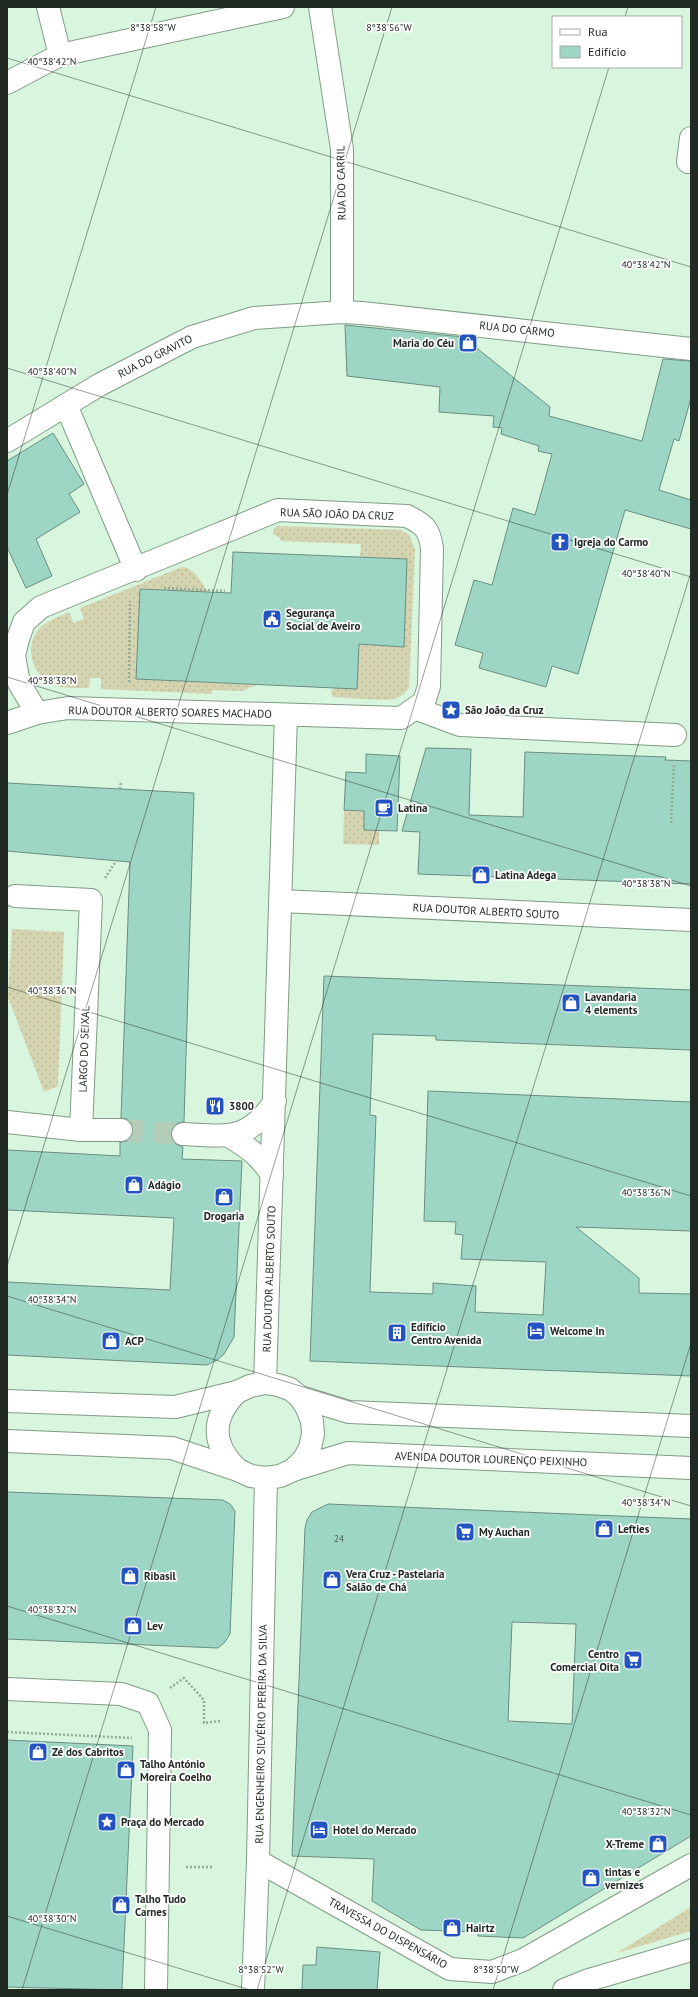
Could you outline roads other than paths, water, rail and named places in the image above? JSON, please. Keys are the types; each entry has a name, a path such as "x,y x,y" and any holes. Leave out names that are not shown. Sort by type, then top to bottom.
{"street":[{"path":"48,7 60,55"},
{"path":"7,83 60,55 283,7"},
{"name":"RUA DO CARRIL","path":"320,7 342,149 342,312"},
{"path":"688,162 691,138"},
{"name":"RUA DO CARMO","path":"342,312 691,349"},
{"name":"RUA DO GRAVITO","path":"7,441 99,384 192,337 254,318 342,312"},
{"path":"66,405 133,571"},
{"name":"RUA SÃO JOÃO DA CRUZ","path":"37,713 19,683 14,656 24,622 41,607 133,571 278,510 407,516 421,523 430,533 432,548 429,686 424,702 417,709"},
{"name":"RUA DOUTOR ALBERTO SOARES MACHADO","path":"7,723 37,713 68,708 286,715"},
{"path":"286,715 401,718 417,709 460,725 675,735"},
{"name":"RUA DOUTOR ALBERTO SOUTO","path":"265,1383 286,715"},
{"name":"LARGO DO SEIXAL","path":"15,896 91,900 81,1130"},
{"name":"RUA DOUTOR ALBERTO SOUTO","path":"281,901 691,920"},
{"path":"183,1134 229,1136 249,1130 266,1115 275,1101"},
{"path":"7,1122 81,1130 121,1130"},
{"path":"229,1136 248,1147 262,1159 272,1175"},
{"name":"AVENIDA DOUTOR LOURENÇO PEIXINHO","path":"7,1401 175,1407 237,1392 250,1386 265,1383 278,1385 290,1390 300,1398 307,1408 312,1421 313,1434 310,1448 304,1459 293,1470"},
{"name":"AVENIDA DOUTOR LOURENÇO PEIXINHO","path":"237,1392 226,1403 220,1416 218,1426 220,1447 228,1460 238,1470"},
{"name":"AVENIDA DOUTOR LOURENÇO PEIXINHO","path":"300,1398 349,1412 691,1426"},
{"name":"AVENIDA DOUTOR LOURENÇO PEIXINHO","path":"7,1441 172,1448 238,1470 251,1476 266,1478 280,1476 293,1470 348,1453 691,1468"},
{"name":"RUA ENGENHEIRO SILVÉRIO PEREIRA DA SILVA","path":"253,1990 258,1861 266,1478"},
{"path":"7,1688 121,1694 148,1703 160,1730 156,1990"},
{"name":"TRAVESSA DO DISPENSÁRIO","path":"258,1861 450,1969 492,1972 523,1960 691,1865"},
{"path":"564,1990 589,1980 691,1950"}],"tunnel":[{"path":"121,1130 183,1134"}],"place":[{"name":"Maria do Céu","path":"468,343"},
{"name":"Igreja do Carmo","path":"560,542"},
{"name":"Segurança Social de Aveiro","path":"272,619"},
{"name":"São João da Cruz","path":"451,710"},
{"name":"Latina","path":"384,808"},
{"name":"Latina Adega","path":"481,875"},
{"name":"Lavandaria 4 elements","path":"571,1003"},
{"name":"3800","path":"215,1106"},
{"name":"Adágio","path":"134,1185"},
{"name":"Drogaria","path":"224,1197"},
{"name":"Welcome In","path":"536,1331"},
{"name":"Edifício Centro Avenida","path":"397,1333"},
{"name":"ACP","path":"111,1341"},
{"name":"Lefties","path":"604,1529"},
{"name":"My Auchan","path":"465,1532"},
{"name":"Ribasil","path":"130,1576"},
{"name":"Vera Cruz - Pastelaria Salão de Chá","path":"332,1580"},
{"name":"Lev","path":"133,1626"},
{"name":"Centro Comercial Oita","path":"633,1660"},
{"name":"Zé dos Cabritos","path":"38,1752"},
{"name":"Talho António Moreira Coelho","path":"126,1770"},
{"name":"Praça do Mercado","path":"107,1822"},
{"name":"Hotel do Mercado","path":"319,1830"},
{"name":"X-Treme","path":"658,1844"},
{"name":"tintas e vernizes","path":"591,1878"},
{"name":"Talho Tudo Carnes","path":"121,1905"},
{"name":"Hairtz","path":"452,1928"}]}
